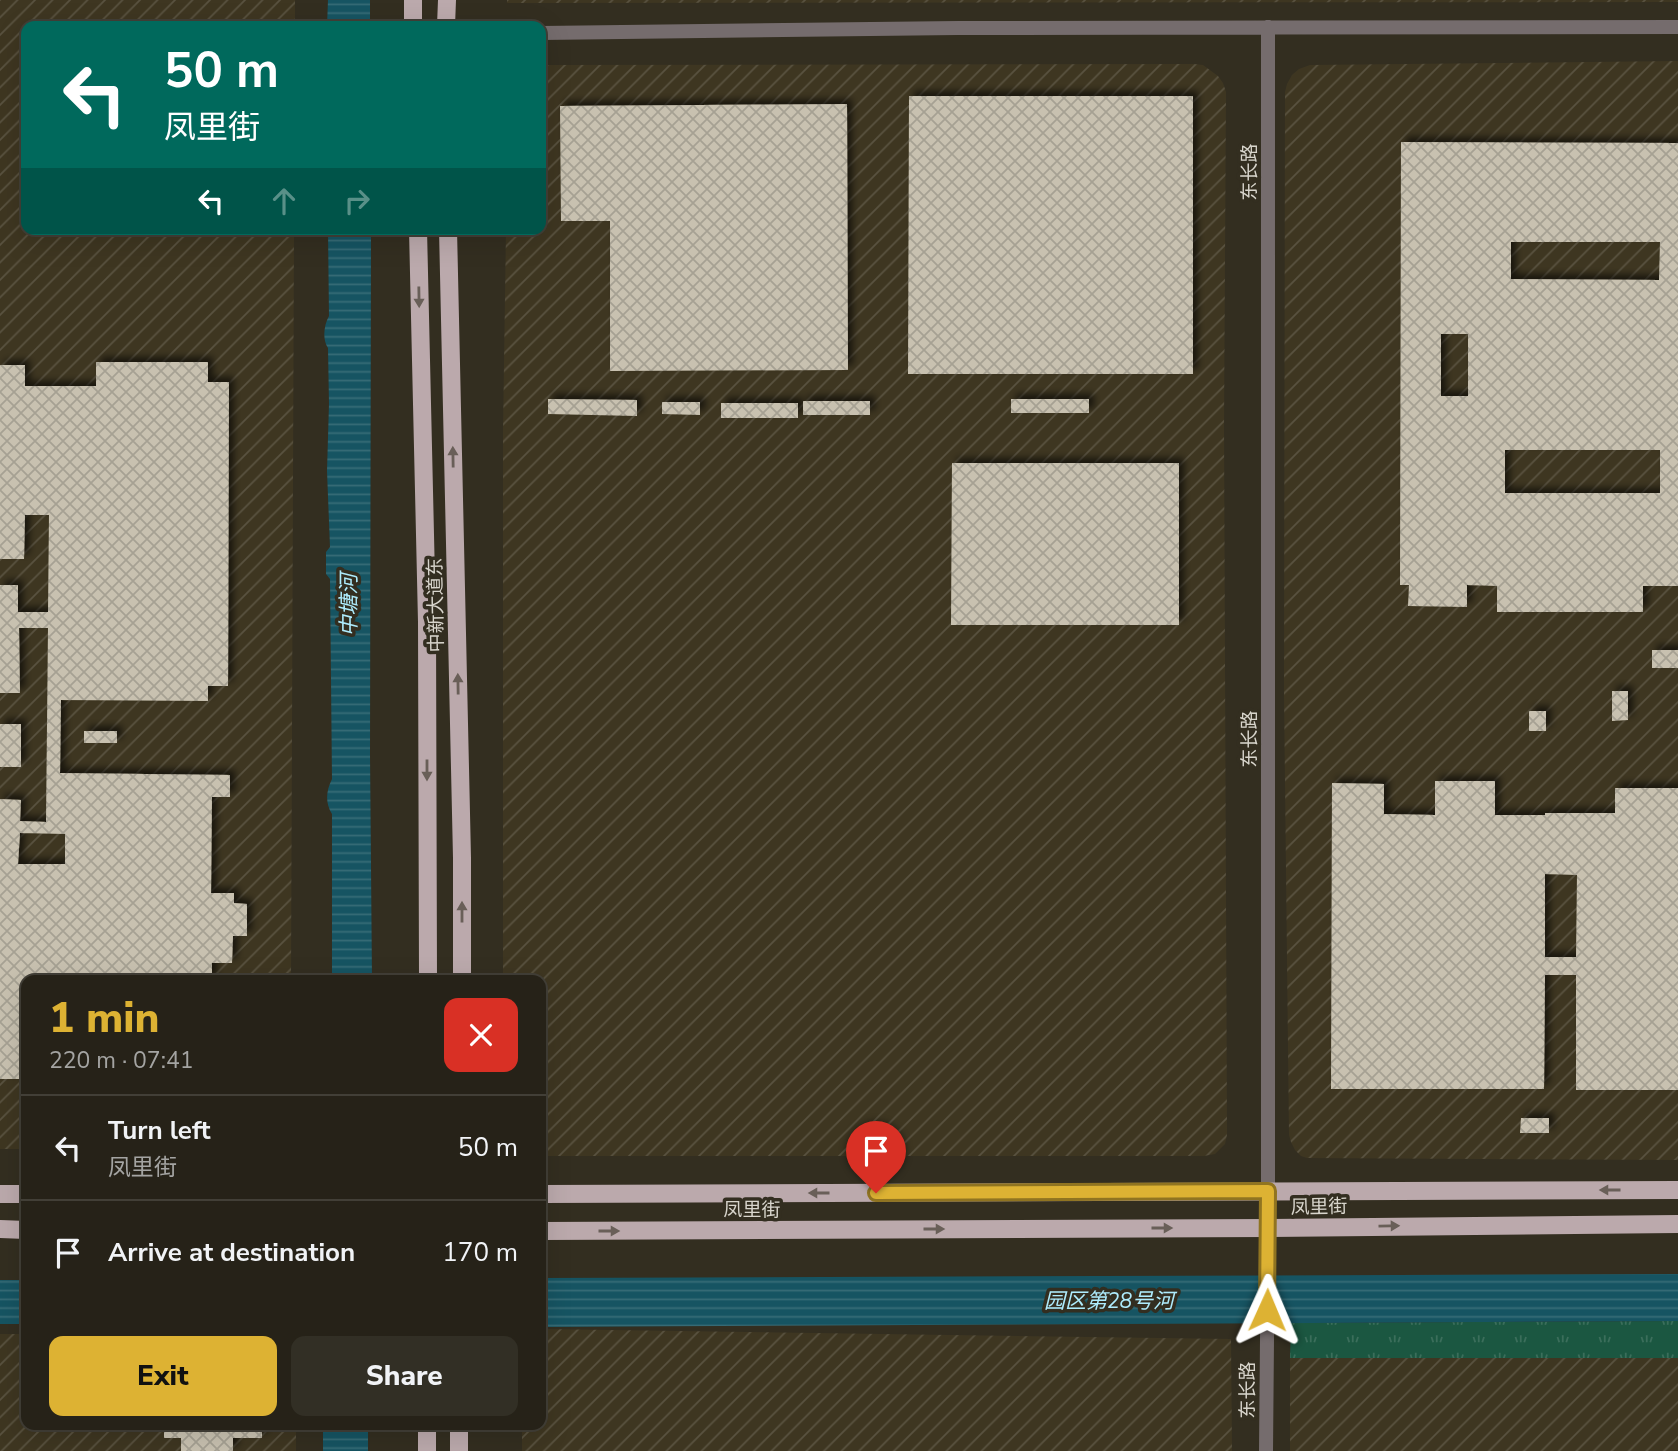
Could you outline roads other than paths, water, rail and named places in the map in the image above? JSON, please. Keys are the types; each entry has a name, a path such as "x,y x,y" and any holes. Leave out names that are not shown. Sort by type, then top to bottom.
{"main road":[{"path":"413,0 413,21"},
{"path":"446,21 447,0"},
{"name":"中新大道东","path":"418,235 427,622 428,975"},
{"name":"中新大道东","path":"449,235 462,975"},
{"name":"凤里街","path":"546,1194 1678,1190"},
{"path":"0,1194 21,1194"},
{"name":"凤里街","path":"546,1231 1678,1224"},
{"path":"0,1230 21,1230"},
{"path":"427,1430 427,1451"},
{"path":"459,1430 459,1451"}],"street":[{"name":"东长路","path":"1265,1451 1268,1269 1268,27"},
{"path":"546,33 930,28 1678,27"}],"water":[{"path":"328,0 370,0 370,21 327,21"},
{"name":"中塘河","path":"328,235 371,235 372,975 332,975 332,814 327,797 332,779 330,579 326,574 326,552 330,547 327,471 329,404 328,348 324,336 329,316"},
{"name":"园区第28号河","path":"1678,1274 1678,1321 546,1327 546,1278"},
{"path":"0,1280 21,1280 21,1324 0,1324"},
{"path":"323,1430 368,1430 368,1451 323,1451"}]}
